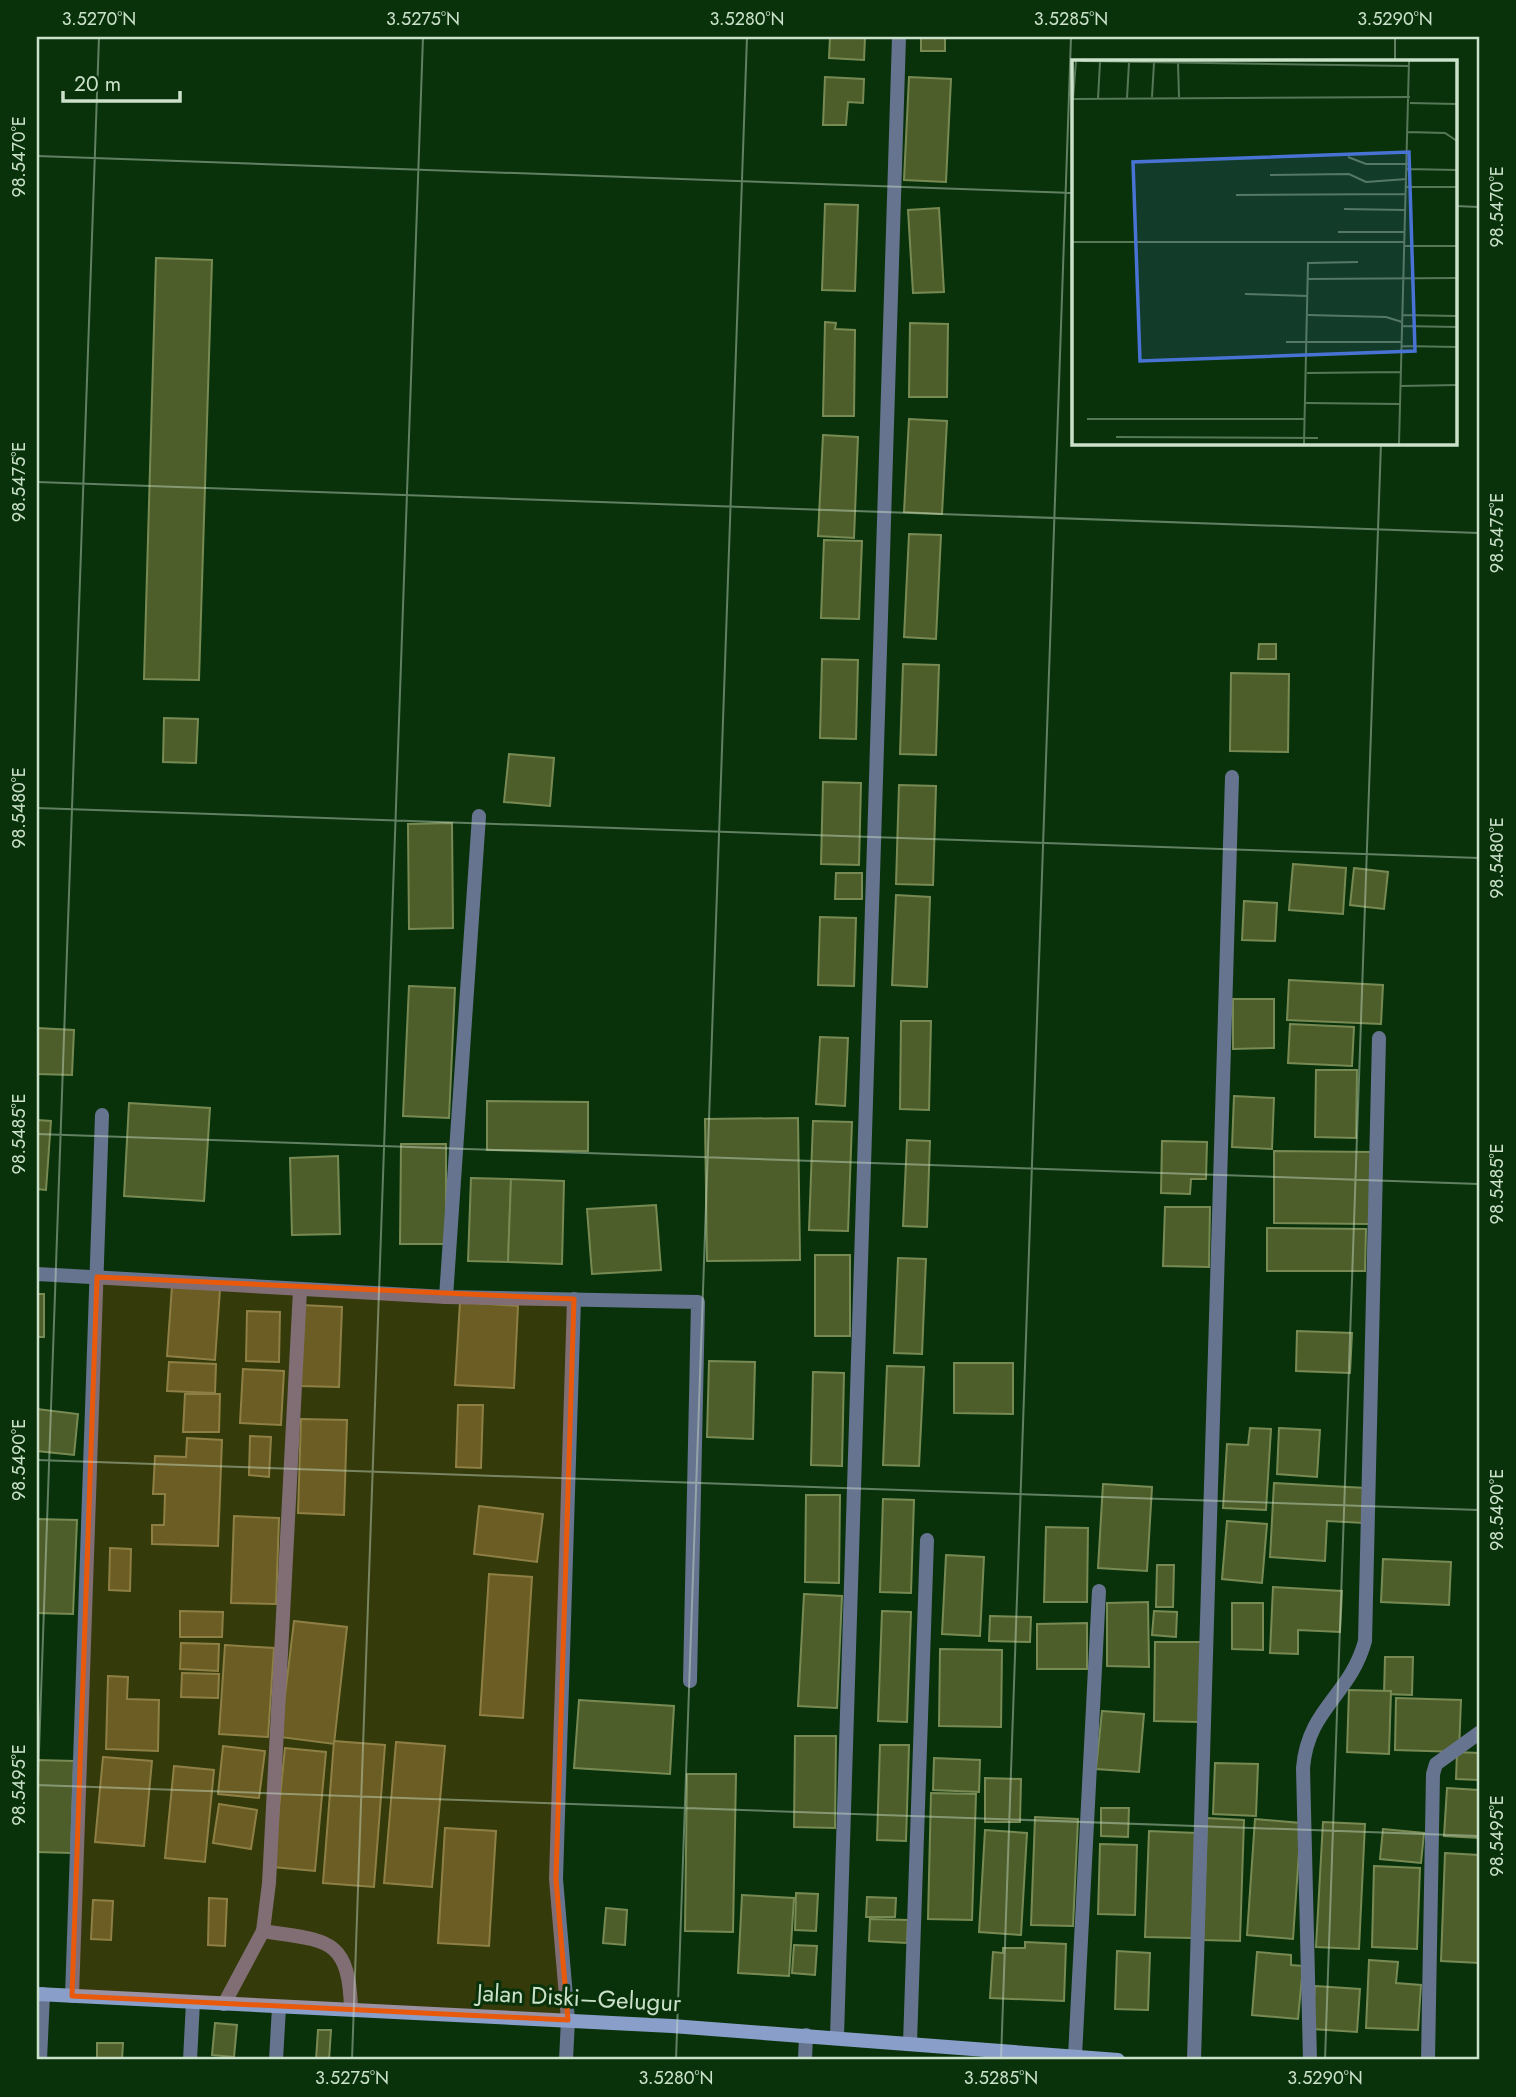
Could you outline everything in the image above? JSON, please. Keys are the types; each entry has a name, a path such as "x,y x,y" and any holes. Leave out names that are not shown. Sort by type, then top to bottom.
{"main road":[{"name":"Jalan Diski–Gelugur","path":"40,1994 837,2036 1118,2060"}],"street":[{"path":"837,2036 899,37"},
{"path":"1194,2060 1231,777"},
{"path":"446,1297 479,816"},
{"path":"1310,2060 1303,1768 1305,1744 1314,1723 1352,1676 1365,1641 1379,1038"},
{"path":"72,1996 102,1115"},
{"path":"37,1274 446,1297 698,1301 690,1681"},
{"path":"225,2004 263,1931 270,1856 300,1290"},
{"path":"566,2060 568,2020 556,1879 574,1299"},
{"path":"910,2043 927,1540"},
{"path":"1075,2056 1099,1591"},
{"path":"1428,2060 1433,1774 1436,1764 1479,1733"},
{"path":"263,1931 318,1940 334,1948 350,1977 351,2009"},
{"path":"40,1994 40,2060"},
{"path":"190,2060 193,2002"},
{"path":"276,2060 279,2007"},
{"path":"805,2060 806,2035"}],"highlighted area":[{"path":"97,1277 574,1299 556,1879 568,2020 72,1996"}],"building":[{"path":"830,37 865,37 864,60 829,58"},
{"path":"921,37 945,37 945,51 921,51"},
{"path":"825,77 864,79 863,103 848,102 846,125 823,125"},
{"path":"909,77 951,79 946,182 904,180"},
{"path":"825,204 858,205 855,291 822,290"},
{"path":"939,208 944,292 913,293 908,210"},
{"path":"156,258 212,260 199,680 144,679"},
{"path":"825,322 836,323 835,329 855,330 854,416 823,416"},
{"path":"910,323 948,324 947,397 909,397"},
{"path":"909,419 947,421 942,514 904,512"},
{"path":"823,435 858,437 854,538 818,536"},
{"path":"909,534 941,535 936,639 904,637"},
{"path":"824,540 862,541 859,619 821,618"},
{"path":"1259,644 1276,644 1276,659 1258,659"},
{"path":"822,659 858,660 856,739 820,738"},
{"path":"903,664 939,665 936,755 900,754"},
{"path":"1231,673 1289,674 1288,752 1230,751"},
{"path":"164,718 198,719 196,763 163,762"},
{"path":"509,754 554,758 550,806 504,802"},
{"path":"823,782 861,783 859,865 821,864"},
{"path":"899,785 936,786 933,885 896,884"},
{"path":"452,823 453,928 409,929 408,824"},
{"path":"1293,864 1346,868 1343,914 1289,910"},
{"path":"1354,868 1388,872 1384,909 1350,905"},
{"path":"836,873 862,873 862,899 835,899"},
{"path":"896,895 930,897 927,987 892,985"},
{"path":"1244,901 1277,903 1275,941 1242,940"},
{"path":"820,917 856,918 854,986 818,985"},
{"path":"1289,980 1383,985 1381,1024 1287,1020"},
{"path":"409,986 455,988 449,1118 403,1116"},
{"path":"1233,999 1274,999 1274,1048 1233,1049"},
{"path":"901,1021 931,1021 929,1110 900,1109"},
{"path":"1290,1024 1354,1027 1352,1066 1288,1063"},
{"path":"37,1028 74,1030 72,1075 37,1074"},
{"path":"820,1037 848,1038 845,1106 816,1104"},
{"path":"1316,1070 1357,1070 1356,1138 1315,1137"},
{"path":"1234,1096 1274,1098 1272,1149 1232,1147"},
{"path":"487,1101 588,1102 588,1151 487,1150"},
{"path":"129,1103 210,1108 204,1201 124,1196"},
{"path":"798,1118 800,1260 707,1261 705,1119"},
{"path":"37,1120 51,1121 46,1190 37,1189"},
{"path":"813,1121 852,1122 848,1231 809,1230"},
{"path":"907,1140 930,1141 927,1227 903,1226"},
{"path":"1162,1141 1207,1142 1206,1179 1191,1179 1190,1194 1161,1193"},
{"path":"401,1144 446,1144 446,1244 400,1244"},
{"path":"1274,1151 1373,1152 1372,1224 1274,1223"},
{"path":"338,1156 340,1234 292,1235 290,1158"},
{"path":"471,1178 511,1179 508,1262 468,1261"},
{"path":"511,1179 564,1181 562,1264 508,1262"},
{"path":"656,1205 661,1270 592,1274 587,1209"},
{"path":"1165,1207 1210,1207 1209,1267 1163,1266"},
{"path":"1267,1228 1366,1229 1365,1271 1267,1271"},
{"path":"815,1255 850,1255 850,1336 815,1336"},
{"path":"898,1258 926,1259 922,1354 894,1353"},
{"path":"172,1286 220,1289 215,1360 167,1356"},
{"path":"37,1294 44,1294 44,1337 37,1337"},
{"path":"460,1302 518,1306 514,1388 455,1385"},
{"path":"301,1305 342,1307 339,1387 299,1386"},
{"path":"247,1311 280,1312 279,1362 246,1361"},
{"path":"1297,1331 1352,1333 1350,1373 1296,1371"},
{"path":"709,1361 755,1362 753,1439 707,1437"},
{"path":"169,1362 216,1364 215,1393 167,1391"},
{"path":"954,1363 1013,1363 1013,1414 954,1413"},
{"path":"887,1366 924,1367 919,1466 883,1465"},
{"path":"243,1369 284,1371 281,1425 240,1423"},
{"path":"813,1372 844,1373 842,1466 811,1465"},
{"path":"185,1394 220,1394 219,1432 183,1432"},
{"path":"458,1405 483,1405 481,1468 456,1467"},
{"path":"37,1409 78,1414 74,1455 37,1451"},
{"path":"301,1419 347,1420 344,1515 298,1513"},
{"path":"1250,1428 1271,1429 1266,1510 1223,1508 1227,1444 1248,1445"},
{"path":"1279,1428 1320,1430 1317,1477 1277,1474"},
{"path":"250,1436 271,1437 269,1477 249,1475"},
{"path":"187,1438 222,1440 218,1546 152,1544 152,1525 164,1525 165,1494 153,1494 155,1456 186,1457"},
{"path":"1274,1483 1366,1488 1364,1523 1327,1521 1325,1561 1270,1557"},
{"path":"1103,1484 1152,1487 1147,1571 1098,1568"},
{"path":"806,1495 840,1495 839,1583 805,1582"},
{"path":"883,1499 914,1500 911,1593 880,1592"},
{"path":"479,1506 543,1514 537,1562 474,1554"},
{"path":"234,1516 279,1518 276,1604 231,1603"},
{"path":"37,1519 77,1520 73,1614 37,1613"},
{"path":"1227,1521 1267,1524 1262,1583 1222,1579"},
{"path":"1046,1527 1088,1528 1087,1602 1044,1602"},
{"path":"110,1548 131,1549 130,1591 109,1590"},
{"path":"946,1555 984,1557 980,1636 942,1634"},
{"path":"1383,1559 1451,1562 1449,1605 1381,1602"},
{"path":"1157,1565 1174,1565 1173,1607 1156,1607"},
{"path":"489,1574 532,1577 523,1718 480,1715"},
{"path":"1273,1587 1342,1591 1340,1632 1298,1630 1298,1654 1270,1653"},
{"path":"804,1594 842,1596 837,1708 798,1706"},
{"path":"1148,1602 1149,1667 1107,1666 1107,1603"},
{"path":"1232,1603 1263,1603 1263,1650 1232,1649"},
{"path":"180,1611 223,1612 222,1637 180,1637"},
{"path":"882,1611 911,1612 907,1722 878,1721"},
{"path":"1154,1611 1177,1612 1176,1637 1152,1635"},
{"path":"990,1616 1031,1617 1030,1642 989,1641"},
{"path":"294,1621 347,1627 334,1744 280,1737"},
{"path":"1087,1623 1087,1669 1037,1669 1037,1624"},
{"path":"1155,1642 1201,1642 1199,1722 1154,1721"},
{"path":"181,1643 219,1644 218,1671 180,1669"},
{"path":"225,1645 274,1648 268,1737 219,1734"},
{"path":"940,1649 1002,1650 1001,1727 939,1726"},
{"path":"1385,1657 1413,1657 1412,1695 1384,1694"},
{"path":"182,1673 219,1674 218,1698 181,1697"},
{"path":"108,1676 128,1677 127,1699 159,1700 158,1751 106,1749"},
{"path":"1349,1690 1391,1691 1389,1754 1347,1752"},
{"path":"1396,1698 1461,1700 1459,1752 1395,1750"},
{"path":"579,1700 674,1706 670,1774 574,1768"},
{"path":"1102,1711 1144,1714 1139,1772 1096,1769"},
{"path":"795,1736 836,1736 835,1828 794,1827"},
{"path":"334,1741 385,1745 374,1887 323,1883"},
{"path":"396,1742 445,1746 432,1887 384,1883"},
{"path":"880,1745 909,1745 906,1841 877,1840"},
{"path":"223,1746 265,1751 259,1798 218,1794"},
{"path":"285,1748 326,1752 315,1871 273,1867"},
{"path":"1457,1752 1479,1753 1479,1780 1456,1779"},
{"path":"103,1757 152,1761 144,1846 95,1842"},
{"path":"934,1758 980,1760 979,1792 933,1790"},
{"path":"37,1760 74,1761 71,1853 37,1852"},
{"path":"1215,1763 1258,1764 1256,1816 1213,1814"},
{"path":"174,1766 214,1770 205,1862 165,1858"},
{"path":"687,1774 736,1774 733,1932 685,1931"},
{"path":"985,1778 1021,1779 1020,1822 985,1822"},
{"path":"1447,1788 1479,1790 1479,1838 1444,1836"},
{"path":"931,1793 976,1794 972,1920 928,1919"},
{"path":"219,1804 257,1810 251,1849 213,1843"},
{"path":"1101,1808 1129,1808 1128,1837 1101,1836"},
{"path":"1035,1817 1078,1819 1073,1926 1031,1925"},
{"path":"1207,1818 1244,1820 1240,1941 1203,1940"},
{"path":"1255,1819 1301,1823 1293,1939 1247,1935"},
{"path":"1323,1822 1365,1824 1359,1949 1316,1947"},
{"path":"445,1828 496,1831 489,1946 438,1943"},
{"path":"1383,1829 1424,1833 1421,1863 1380,1859"},
{"path":"985,1830 1027,1833 1021,1935 979,1932"},
{"path":"1149,1831 1196,1833 1192,1938 1145,1937"},
{"path":"1100,1844 1137,1845 1135,1915 1098,1914"},
{"path":"1445,1853 1479,1855 1479,1963 1441,1961"},
{"path":"1374,1866 1420,1868 1417,1949 1372,1947"},
{"path":"796,1893 818,1894 816,1931 795,1930"},
{"path":"742,1895 794,1898 789,1976 738,1973"},
{"path":"867,1897 896,1898 895,1917 866,1917"},
{"path":"209,1898 227,1899 225,1946 208,1945"},
{"path":"93,1900 113,1901 111,1940 91,1939"},
{"path":"606,1908 627,1910 625,1945 603,1943"},
{"path":"870,1919 908,1920 907,1943 869,1941"},
{"path":"1025,1942 1066,1944 1064,2001 990,1998 993,1952 1003,1953 1003,1948 1025,1948"},
{"path":"794,1945 817,1946 815,1975 792,1973"},
{"path":"1117,1951 1150,1953 1148,2010 1115,2009"},
{"path":"1257,1952 1291,1955 1291,1965 1303,1966 1298,2019 1252,2015"},
{"path":"1369,1960 1398,1962 1396,1983 1421,1985 1418,2030 1366,2028"},
{"path":"1315,1986 1360,1989 1357,2032 1312,2029"},
{"path":"215,2023 237,2025 234,2057 212,2055"},
{"path":"318,2030 331,2030 329,2060 316,2060"},
{"path":"97,2043 123,2043 122,2060 97,2060"}]}
